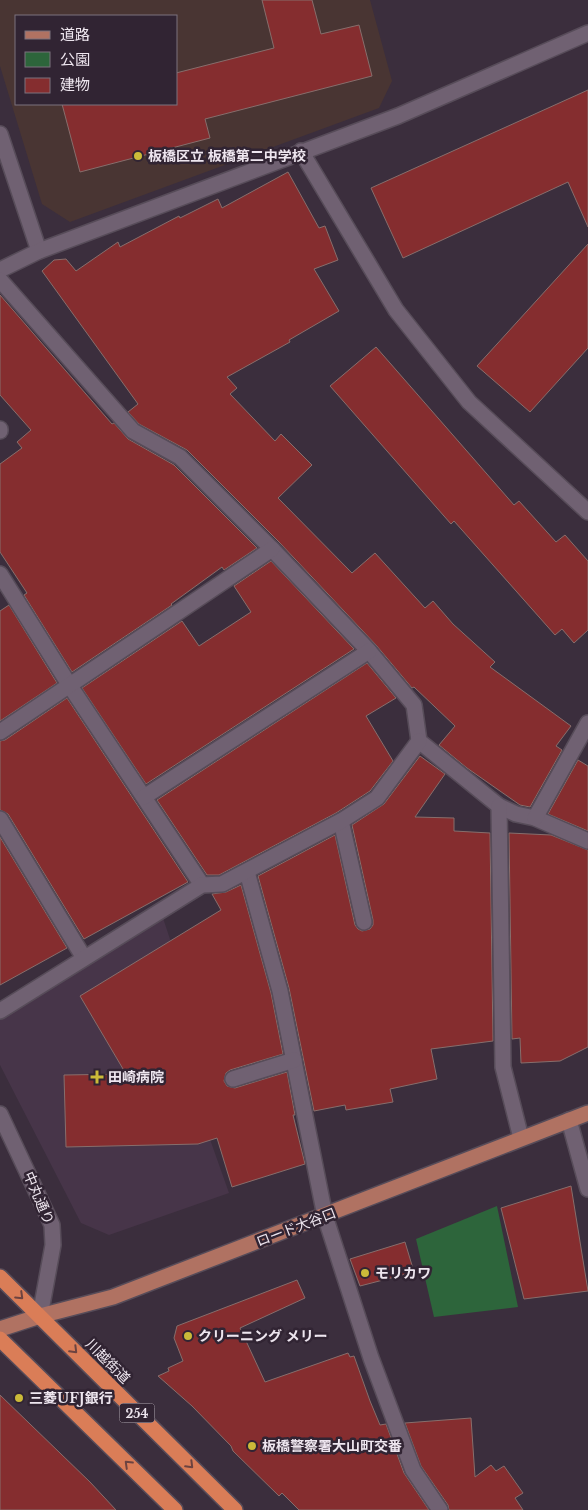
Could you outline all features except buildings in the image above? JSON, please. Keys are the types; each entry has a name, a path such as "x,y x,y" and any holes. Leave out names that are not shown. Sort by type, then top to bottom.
{"highway":[{"name":"川越街道","path":"0,1277 235,1510"},
{"path":"0,1339 175,1510"}],"main road":[{"name":"ロード大谷口","path":"0,1329 40,1316 113,1297 588,1113"}],"street":[{"path":"0,270 39,251 300,151 398,116 588,33"},
{"path":"0,134 39,251"},
{"path":"300,151 396,310 469,402 588,512"},
{"path":"0,280 133,431 180,457 272,549 369,651 414,705 420,742 498,806 516,814 535,818 588,841"},
{"path":"0,732 272,549"},
{"path":"0,574 70,686 202,885"},
{"path":"144,797 369,651"},
{"path":"535,818 588,723"},
{"path":"0,1011 202,885 222,884 247,872 340,821 377,798 420,742"},
{"path":"498,806 503,1067 521,1138"},
{"path":"0,819 84,958"},
{"path":"340,821 364,922"},
{"path":"247,872 280,991 325,1216 371,1358 413,1470 440,1510"},
{"path":"233,1079 294,1060"},
{"name":"中丸通り","path":"0,1114 52,1225 53,1245 40,1316"},
{"path":"569,1120 588,1189"}],"shaded area":[{"name":"板橋区立 板橋第二中学校","path":"0,0 370,0 392,81 379,108 70,222 42,204 0,66"},
{"name":"田崎病院","path":"163,918 197,1021 172,1032 229,1193 109,1235 81,1223 0,1065 0,1020"}],"green space":[{"path":"497,1206 518,1307 434,1317 416,1239"}],"place":[{"name":"板橋区立 板橋第二中学校","path":"138,156"},
{"name":"田崎病院","path":"97,1077"},
{"name":"モリカワ","path":"365,1273"},
{"name":"クリーニング メリー","path":"188,1336"},
{"name":"三菱UFJ銀行","path":"19,1398"},
{"name":"板橋警察署大山町交番","path":"252,1446"}]}
